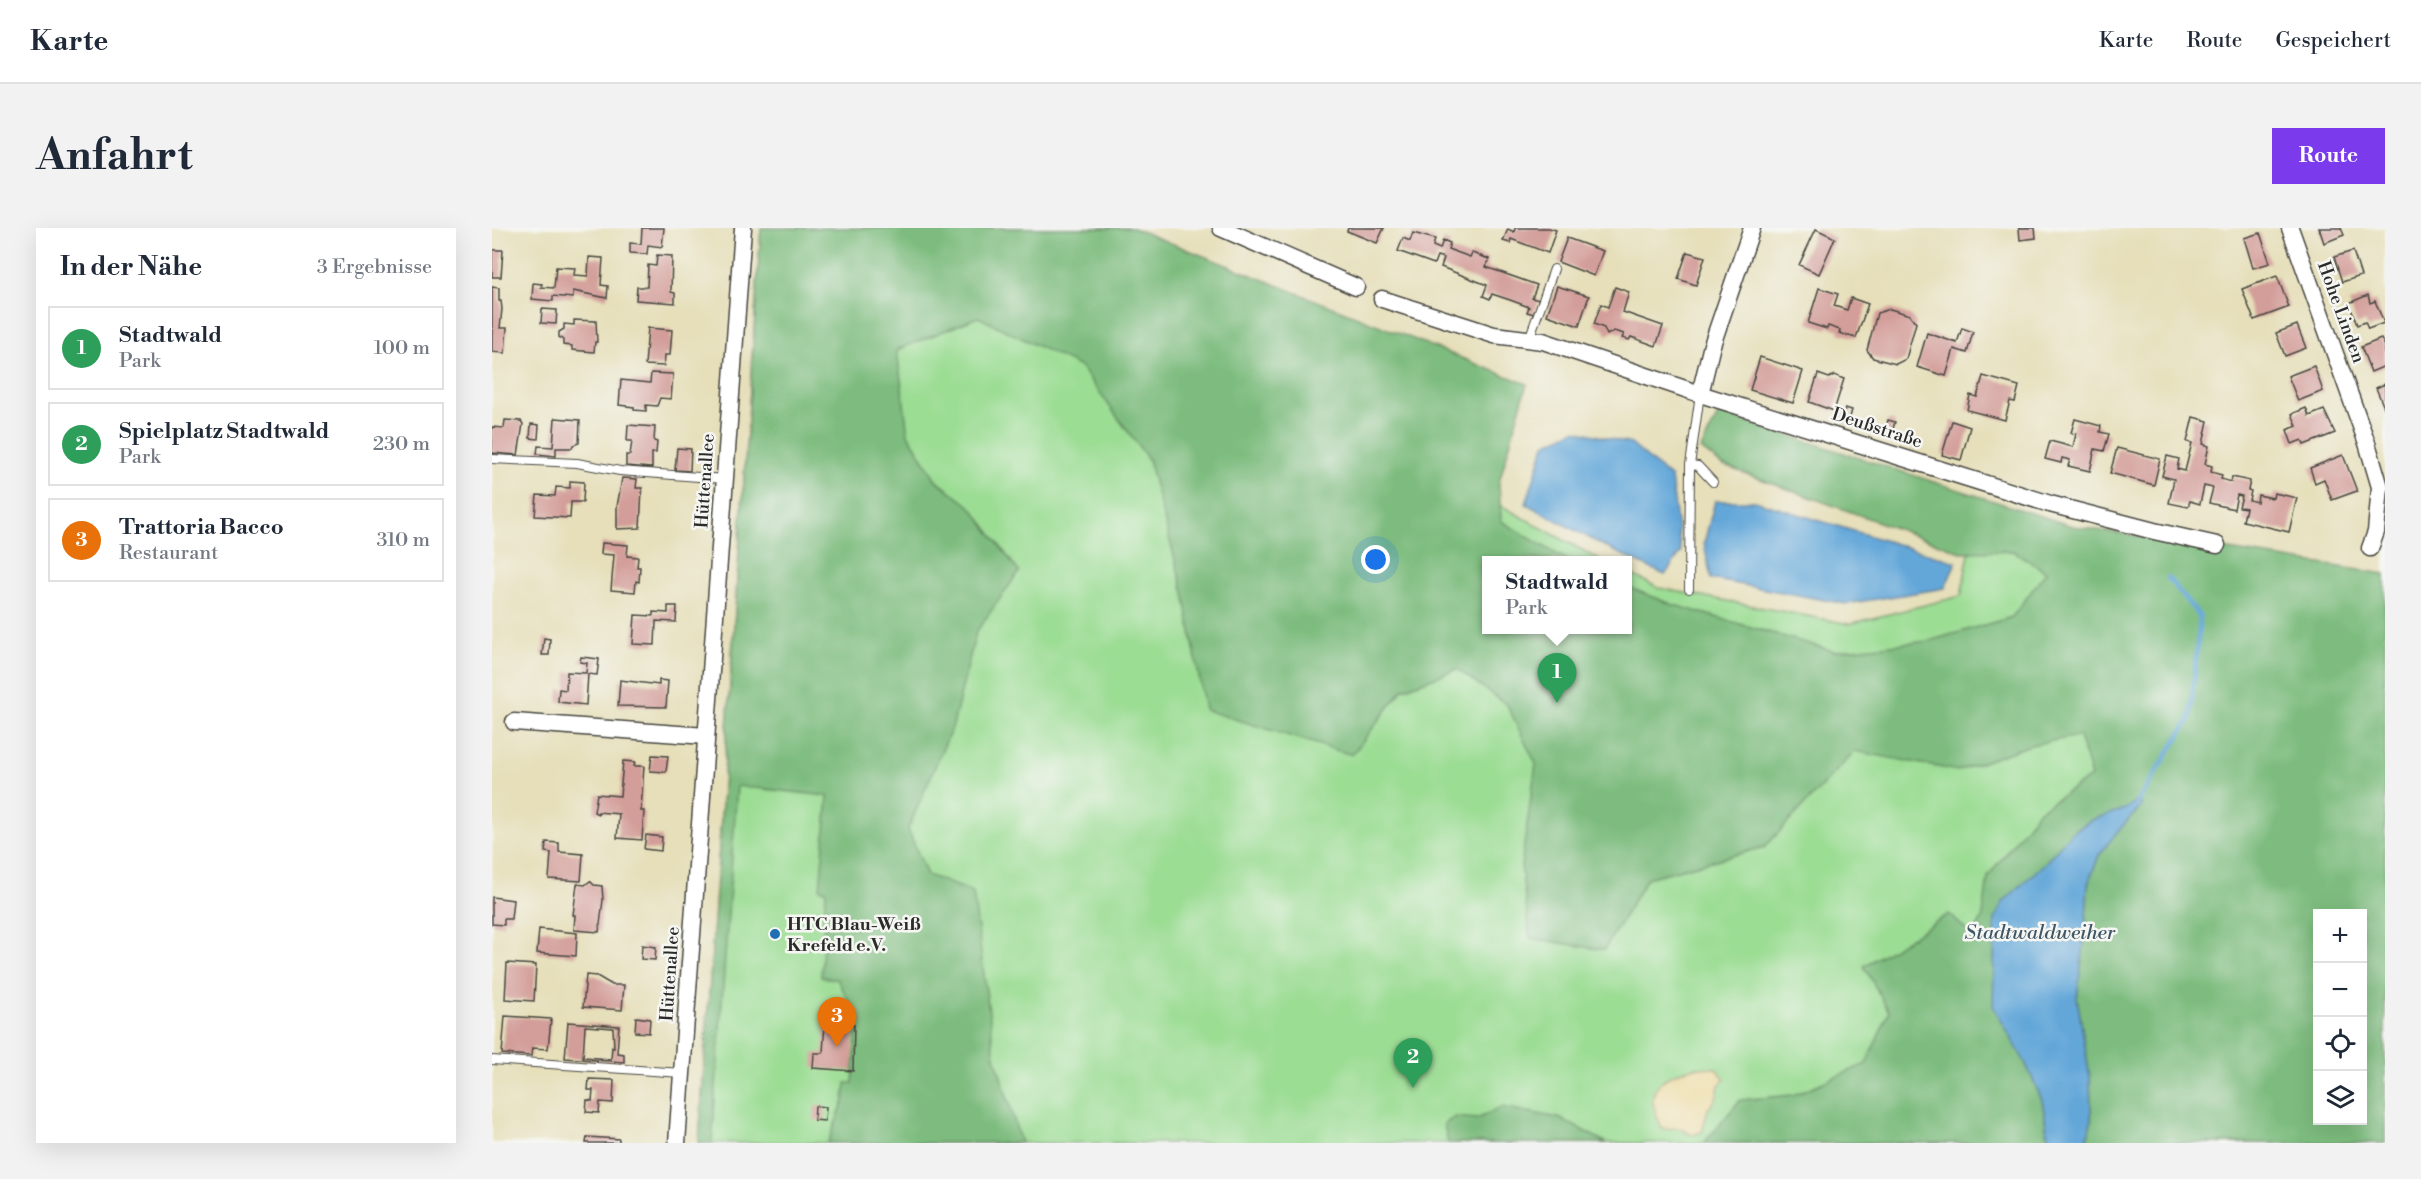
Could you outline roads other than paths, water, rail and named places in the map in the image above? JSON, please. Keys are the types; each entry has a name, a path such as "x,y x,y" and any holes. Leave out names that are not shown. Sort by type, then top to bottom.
{"street":[{"name":"Hüttenallee","path":"677,1143 743,228"},
{"path":"1221,228 1356,287"},
{"path":"1700,394 1712,345 1752,228"},
{"name":"Hohe Linden","path":"2290,228 2367,443 2380,487 2376,532 2370,548"},
{"name":"Deußstraße","path":"1382,299 1494,335 1543,341 1700,394 2050,504 2217,545"},
{"path":"514,722 706,736"}],"lane":[{"path":"1529,339 1554,269"},
{"path":"1689,589 1690,465 1700,394"},
{"path":"492,459 577,463 620,471 724,479"},
{"path":"1690,465 1698,466 1713,482"},
{"path":"492,1060 682,1073"}],"water":[{"path":"1575,430 1631,444 1671,478 1681,552 1665,575 1632,559 1632,556 1625,556 1606,547 1526,504 1545,444"},
{"path":"1715,501 1755,501 1956,562 1945,588 1846,604 1711,579 1704,543"},
{"name":"Stadtwaldweiher","path":"2141,798 2141,807 2099,855 2088,884 2085,936 2077,998 2090,1078 2091,1119 2087,1143 2049,1143 2042,1100 2025,1062 1993,1006 1995,919 2003,902 2045,863 2071,833 2091,820 2125,809"}],"waterway":[{"path":"2138,801 2190,719 2200,617 2168,578"}],"place":[{"name":"Stadtwald","path":"1557,703"},
{"name":"HTC Blau-Weiß Krefeld e.V.","path":"775,934"},
{"name":"Trattoria Bacco","path":"837,1047"},
{"name":"Spielplatz Stadtwald","path":"1413,1088"}]}
